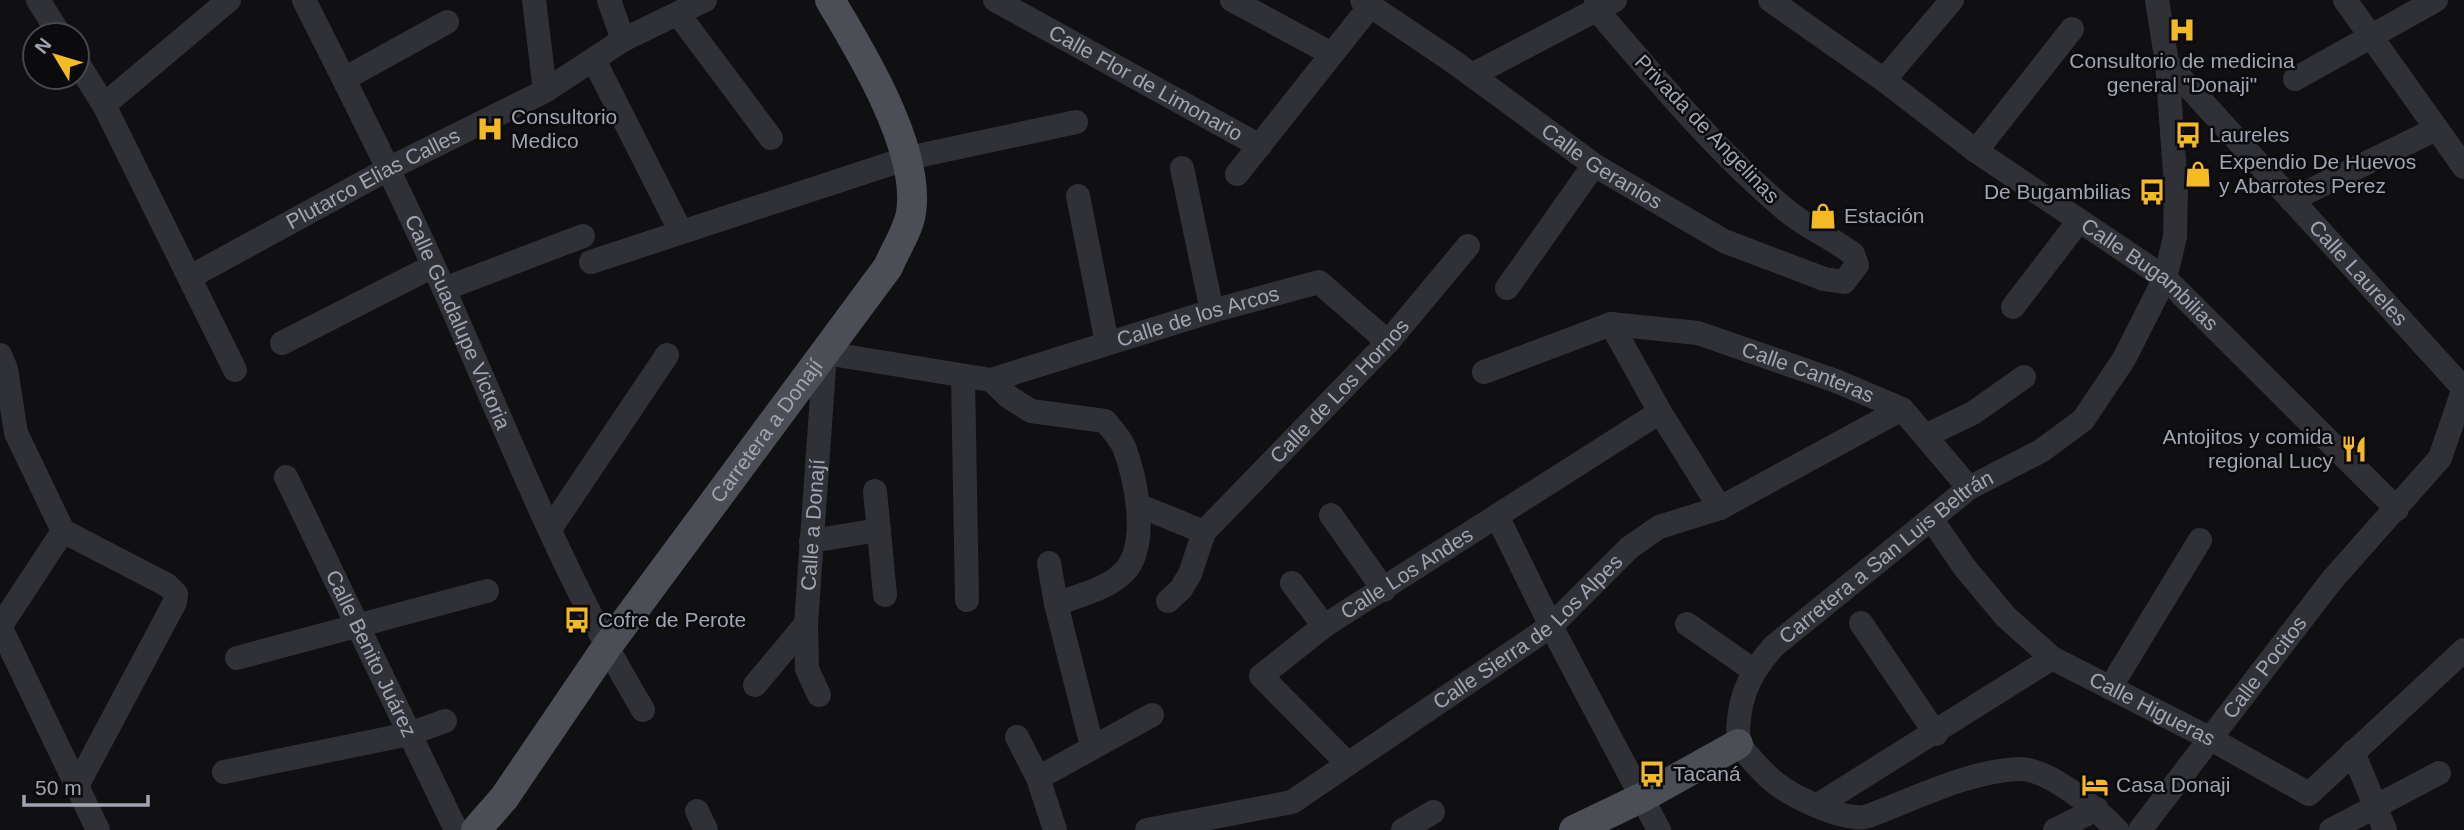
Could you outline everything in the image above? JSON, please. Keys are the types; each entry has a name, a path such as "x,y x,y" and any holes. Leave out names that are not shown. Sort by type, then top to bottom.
{"main road":[{"name":"Carretera a Donají","path":"476,830 504,798 606,648 888,267 911,215 913,186 908,158 863,53 830,0"},
{"path":"1574,830 1643,797 1738,744"}],"street":[{"path":"38,0 51,21"},
{"path":"104,105 229,0"},
{"name":"Calle Guadalupe Victoria","path":"304,0 444,289 474,363 606,648 643,710"},
{"path":"534,0 545,91"},
{"path":"609,0 623,40"},
{"name":"Plutarco Elias Calles","path":"190,277 388,169 545,91 623,40 705,0"},
{"name":"Calle Flor de Limonario","path":"995,0 1260,146"},
{"path":"1232,0 1330,53"},
{"name":"Calle Bugambilias","path":"1770,0 1884,80 1976,151 2165,278 2397,509"},
{"path":"1884,80 1952,0"},
{"name":"Carretera a San Luis Beltrán","path":"1738,744 1738,716 1753,670 1774,646 1969,488 2041,450 2083,420 2124,359 2165,278 2175,237 2176,187 2167,64 2157,0"},
{"path":"2345,0 2464,167"},
{"path":"2295,79 2436,0"},
{"path":"1237,174 1366,3"},
{"name":"Calle Geranios","path":"1366,3 1472,75 1594,164 1724,241 1824,279 1844,282 1857,265"},
{"path":"1472,75 1603,3"},
{"name":"Privada de Angelinas","path":"1603,3 1653,76 1787,211 1853,254 1857,265"},
{"path":"679,15 771,138"},
{"path":"344,79 447,22"},
{"path":"1976,151 2072,29"},
{"path":"594,60 681,232"},
{"name":"Calle Laureles","path":"2167,64 2464,389"},
{"path":"91,84 104,105 235,370"},
{"path":"592,262 908,158 1076,122"},
{"path":"2291,200 2437,130"},
{"path":"1507,288 1594,164"},
{"path":"1182,169 1212,311"},
{"path":"1078,196 1107,343"},
{"path":"2013,307 2078,222"},
{"path":"444,289 583,236"},
{"name":"Calle de Los Hornos","path":"1204,532 1388,342 1468,246"},
{"path":"282,343 433,266"},
{"name":"Calle de los Arcos","path":"825,353 991,380 1212,311 1319,282 1388,342"},
{"path":"1484,372 1611,324 1660,412 1720,508"},
{"name":"Calle Canteras","path":"1611,324 1698,333 1836,381 1902,409 1969,488"},
{"name":"Calle a Donají","path":"818,695 807,669 806,624 825,353"},
{"path":"0,355 6,369 16,433 63,531 167,585 176,594 175,601 77,786"},
{"path":"550,528 667,355"},
{"path":"963,377 967,600"},
{"path":"1925,436 1973,413 2024,377"},
{"path":"991,380 1009,397 1031,411 1105,421 1123,445 1140,506 1134,559 1123,574 1105,585 1055,604"},
{"name":"Calle Pocitos","path":"2140,830 2332,580 2440,458 2464,389"},
{"name":"Calle Sierra de Los Alpes","path":"1147,830 1292,802 1551,626 1629,548 1659,527 1720,508 1902,409"},
{"name":"Calle Los Andes","path":"1347,763 1261,676 1324,626 1660,412"},
{"name":"Calle Benito Juárez","path":"286,477 456,830"},
{"path":"875,491 885,595"},
{"path":"1140,506 1204,532 1190,574 1181,589 1168,601"},
{"path":"1331,515 1384,590"},
{"path":"1498,517 1551,626 1658,830"},
{"name":"Calle Higueras","path":"1932,520 1965,568 2006,617 2052,658 2211,739 2309,794 2464,650"},
{"path":"811,541 879,530"},
{"path":"63,531 0,626 98,830"},
{"path":"2110,688 2200,540"},
{"path":"1049,563 1055,604 1092,747"},
{"path":"1292,583 1324,626"},
{"path":"237,658 359,628 487,591"},
{"path":"1861,623 1936,734"},
{"path":"755,685 806,624"},
{"path":"1687,624 1753,670"},
{"path":"1818,806 1936,734 2052,658"},
{"path":"1038,778 1152,715"},
{"path":"224,772 409,734 445,721"},
{"path":"1017,737 1038,778 1055,830"},
{"path":"1738,744 1774,782 1818,806 1864,822"},
{"path":"2353,752 2385,830"},
{"path":"1828,830 1864,822 1944,788 2021,768 2057,783 2097,809 2117,830"},
{"path":"2331,830 2375,804 2439,773"},
{"path":"2054,830 2097,809"},
{"path":"1403,830 1433,812"}],"place":[{"name":"Consultorio de medicina general \"Donaji\"","path":"2182,30"},
{"name":"Consultorio Medico","path":"490,129"},
{"name":"Laureles","path":"2188,135"},
{"name":"Expendio De Huevos y Abarrotes Perez","path":"2198,174"},
{"name":"De Bugambilias","path":"2152,192"},
{"name":"Estación","path":"1823,216"},
{"name":"Antojitos y comida regional Lucy","path":"2354,449"},
{"name":"Cofre de Perote","path":"577,620"},
{"name":"Tacaná","path":"1652,774"},
{"name":"Casa Donaji","path":"2095,785"}]}
